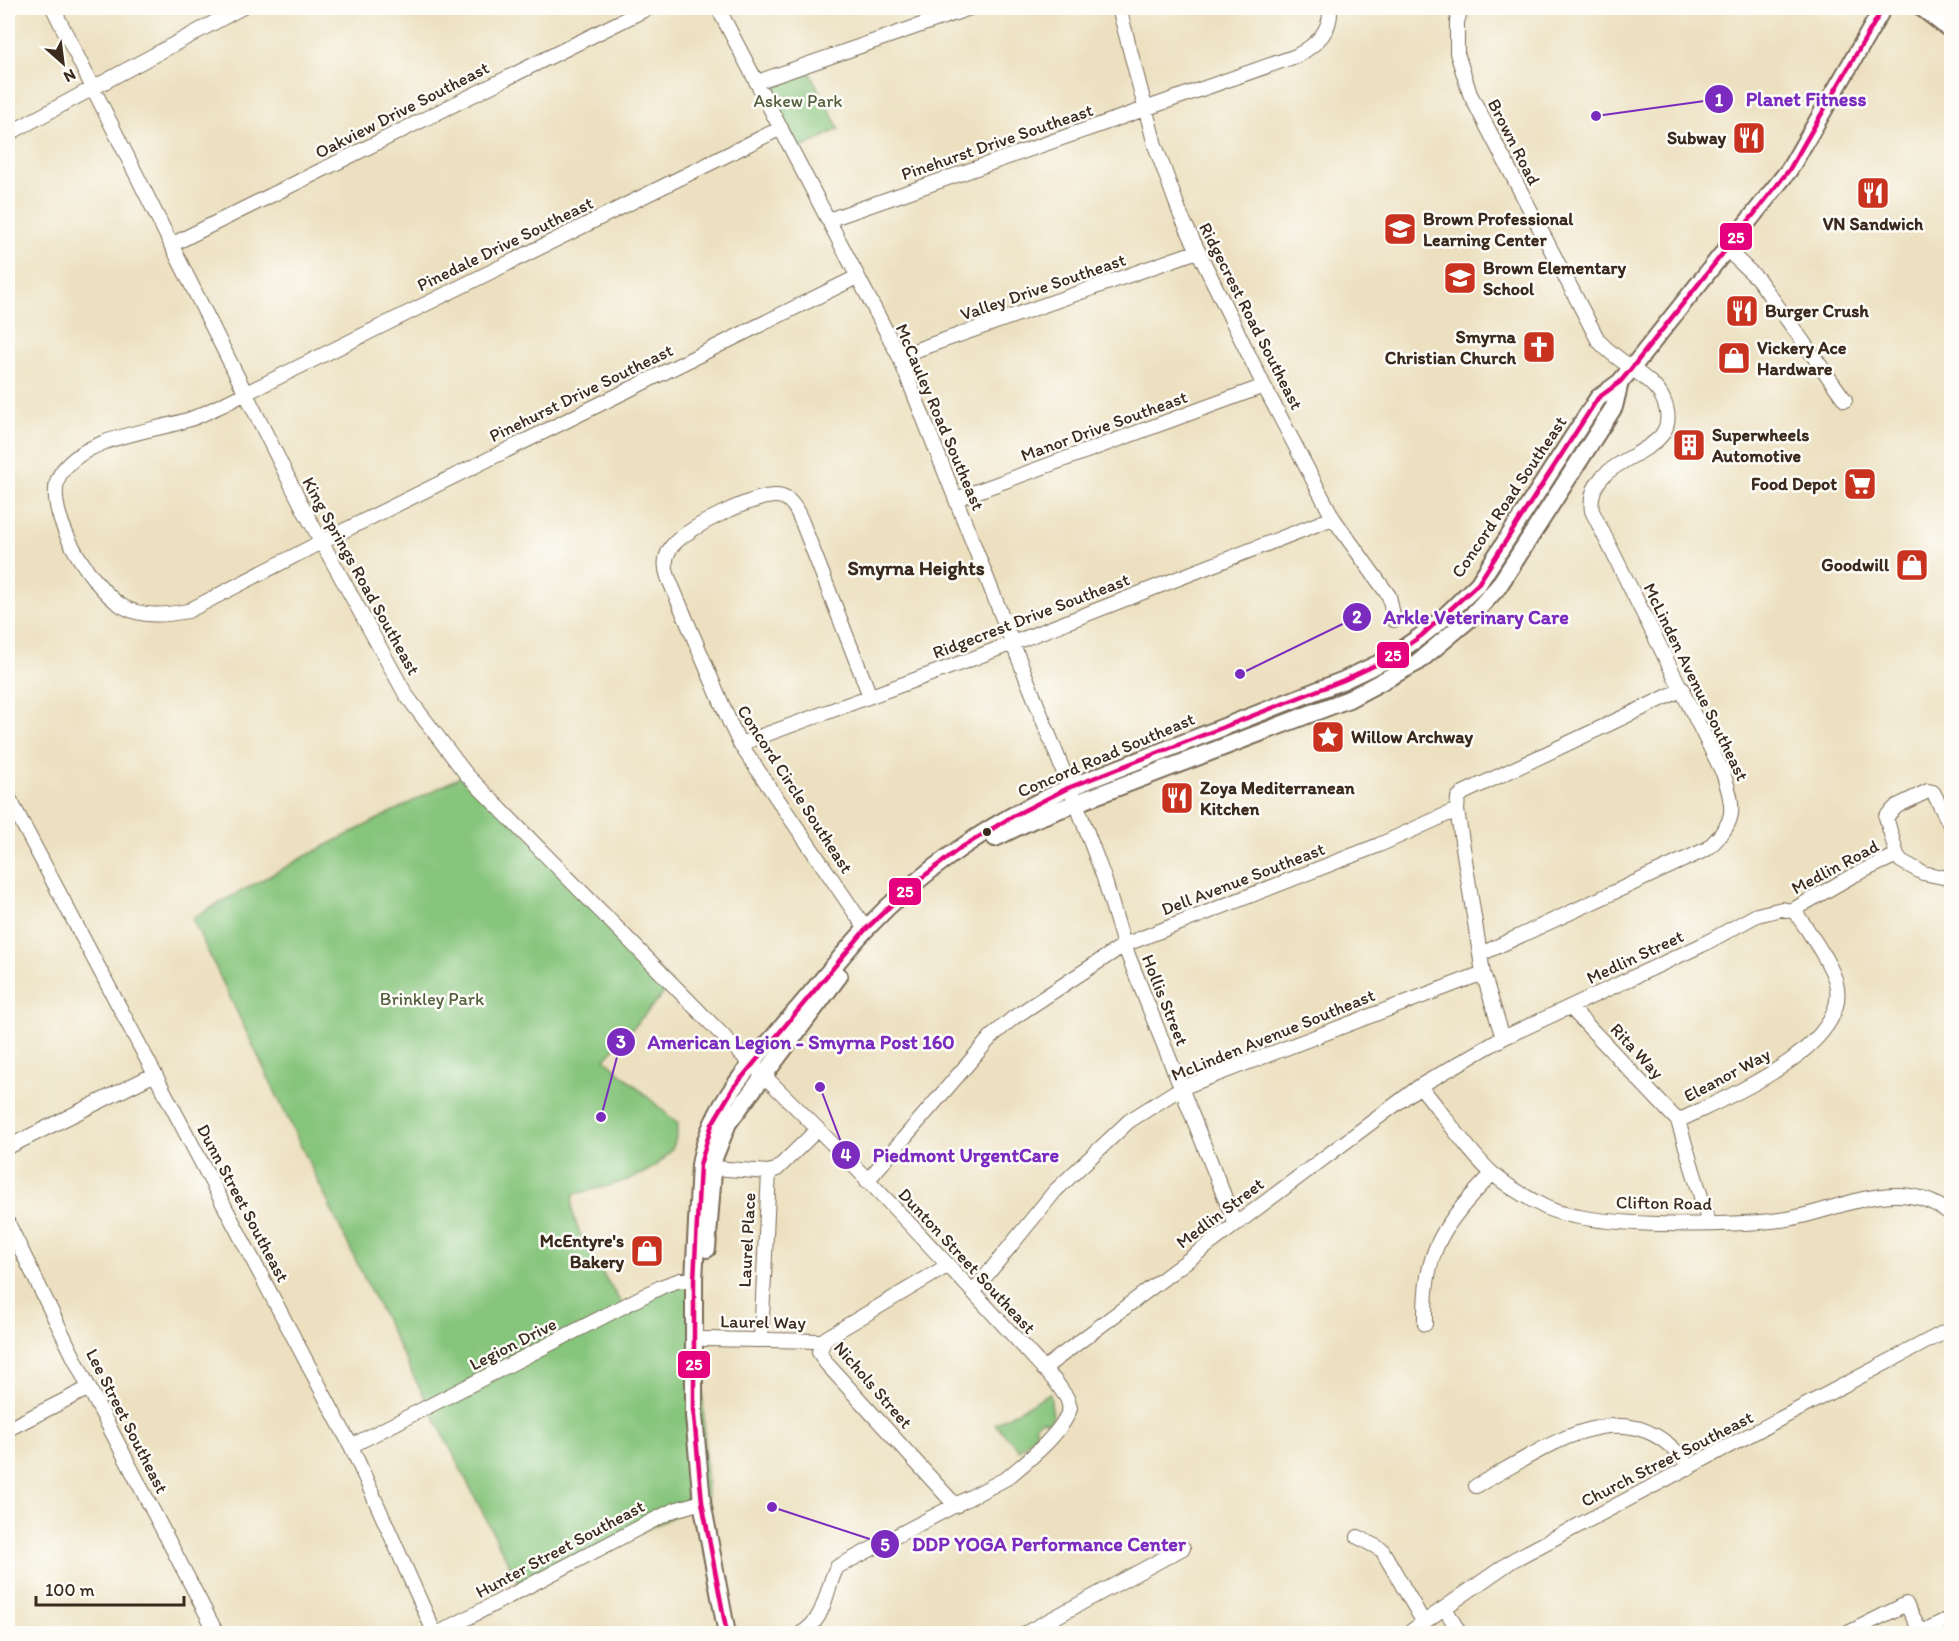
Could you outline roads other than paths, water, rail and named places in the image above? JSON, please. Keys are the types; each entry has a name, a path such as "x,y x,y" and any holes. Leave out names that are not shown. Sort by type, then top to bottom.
{"main road":[{"name":"Concord Road Southeast","path":"738,1634 709,1470 704,1339 713,1168 719,1142 758,1069 866,929 913,886 954,853 1006,819 1068,788 1344,680 1386,660 1441,620 1478,584 1598,398 1626,376 1797,158 1883,8"},
{"path":"1922,8 1952,31"},
{"name":"Concord Road Southeast","path":"727,1634 702,1502 692,1383 698,1186 703,1149 717,1112 758,1069 852,960 920,893 1000,835 1349,699 1401,673 1432,652 1468,621 1508,573 1614,407 1626,376"}],"street":[{"name":"King Springs Road Southeast","path":"53,8 94,85 171,245 321,542 397,680 450,756 758,1069"},
{"path":"8,134 94,85 241,8"},
{"name":"Oakview Drive Southeast","path":"171,245 648,8"},
{"name":"McCauley Road Southeast","path":"718,8 899,356 1068,788"},
{"path":"757,82 970,8"},
{"name":"Ridgecrest Road Southeast","path":"1119,8 1144,109 1167,181 1198,251 1264,386 1333,518 1389,596 1394,620"},
{"name":"Pinehurst Drive Southeast","path":"828,220 1282,62 1307,50 1327,28 1330,8"},
{"name":"Brown Road","path":"1461,8 1456,39 1457,52 1470,94 1590,326 1626,376"},
{"name":"Pinedale Drive Southeast","path":"321,542 188,611 166,615 143,614 123,606 103,592 87,570 55,504 55,486 62,471 77,456 103,443 188,421 781,128"},
{"path":"1726,249 1747,266 1766,289 1845,400"},
{"name":"Valley Drive Southeast","path":"899,356 1198,251"},
{"name":"Pinehurst Drive Southeast","path":"321,542 857,277"},
{"name":"McLinden Avenue Southeast","path":"1481,954 1707,849 1730,824 1733,810 1730,793 1683,689 1592,511 1593,489 1600,476 1658,442 1667,422 1667,411 1660,393 1626,376"},
{"name":"Manor Drive Southeast","path":"956,499 1264,386"},
{"name":"Concord Circle Southeast","path":"866,929 740,744 707,674 665,567 671,546 708,521 761,499 783,497 796,510 870,696"},
{"name":"Ridgecrest Drive Southeast","path":"740,744 1011,643 1333,518"},
{"name":"Dell Avenue Southeast","path":"867,1181 991,1037 1013,1018 1124,945 1379,845 1457,810 1458,798 1463,793 1683,689"},
{"name":"Hollis Street","path":"1068,788 1104,878 1124,945 1235,1223"},
{"path":"1952,828 1933,792 1922,793 1890,811 1886,817 1897,855 1901,861 1923,873 1952,879"},
{"name":"Dunn Street Southeast","path":"8,796 351,1446 436,1634"},
{"path":"1457,810 1484,972 1503,1038"},
{"name":"Medlin Road","path":"1791,911 1852,876 1897,855"},
{"name":"Medlin Street","path":"1044,1369 1420,1086 1503,1038 1702,945 1757,915 1782,909 1791,911"},
{"name":"Eleanor Way","path":"1678,1121 1782,1068 1828,1026 1836,1008 1836,983 1804,926 1795,912 1791,911"},
{"name":"McLinden Avenue Southeast","path":"973,1292 1056,1191 1129,1121 1181,1088 1484,972"},
{"name":"Rita Way","path":"1570,1007 1678,1121 1709,1223"},
{"name":"Dunton Street Southeast","path":"758,1069 818,1129 1044,1369"},
{"path":"8,1147 155,1074"},
{"name":"Clifton Road","path":"1420,1086 1492,1173 1545,1207 1572,1215 1615,1222 1709,1223 1787,1219 1858,1199 1893,1194 1937,1204 1952,1215"},
{"name":"Laurel Place","path":"761,1340 769,1172 777,1169 818,1129"},
{"path":"713,1168 769,1172"},
{"path":"1425,1324 1427,1277 1439,1238 1454,1213 1492,1173"},
{"name":"Lee Street Southeast","path":"8,1223 89,1388 217,1634"},
{"name":"Nichols Street","path":"947,1266 822,1341 819,1352 956,1506"},
{"name":"Legion Drive","path":"351,1446 663,1286 680,1280 694,1280"},
{"name":"Church Street Southeast","path":"1407,1634 1513,1560 1952,1328"},
{"name":"Laurel Way","path":"704,1339 822,1341"},
{"path":"800,1634 817,1621 822,1612 831,1578 843,1562 991,1488 1024,1464 1066,1417 1070,1408 1067,1398 1044,1369"},
{"path":"8,1429 89,1388"},
{"path":"1476,1486 1585,1430 1611,1424 1632,1427 1663,1438 1690,1468"},
{"name":"Hunter Street Southeast","path":"436,1634 666,1514 702,1502"},
{"path":"1358,1537 1382,1550 1424,1623"},
{"path":"1024,1634 1183,1548"},
{"path":"1846,1634 1906,1604 1919,1633 1952,1617"},
{"path":"1445,1608 1460,1634"}],"place":[{"name":"Planet Fitness","path":"1596,116"},
{"name":"Subway","path":"1749,138"},
{"name":"VN Sandwich","path":"1873,193"},
{"name":"Brown Professional Learning Center","path":"1400,229"},
{"name":"Brown Elementary School","path":"1460,278"},
{"name":"Burger Crush","path":"1742,311"},
{"name":"Smyrna Christian Church","path":"1539,347"},
{"name":"Vickery Ace Hardware","path":"1734,358"},
{"name":"Superwheels Automotive","path":"1689,445"},
{"name":"Food Depot","path":"1860,484"},
{"name":"Goodwill","path":"1912,565"},
{"name":"Arkle Veterinary Care","path":"1240,674"},
{"name":"Willow Archway","path":"1328,737"},
{"name":"Zoya Mediterranean Kitchen","path":"1177,798"},
{"name":"Piedmont UrgentCare","path":"820,1087"},
{"name":"American Legion - Smyrna Post 160","path":"601,1117"},
{"name":"McEntyre's Bakery","path":"647,1251"},
{"name":"DDP YOGA Performance Center","path":"772,1507"}],"district":[{"name":"Smyrna Heights","path":"916,568"}],"park label":[{"name":"Askew Park","path":"798,101"},
{"name":"Brinkley Park","path":"432,999"}]}
